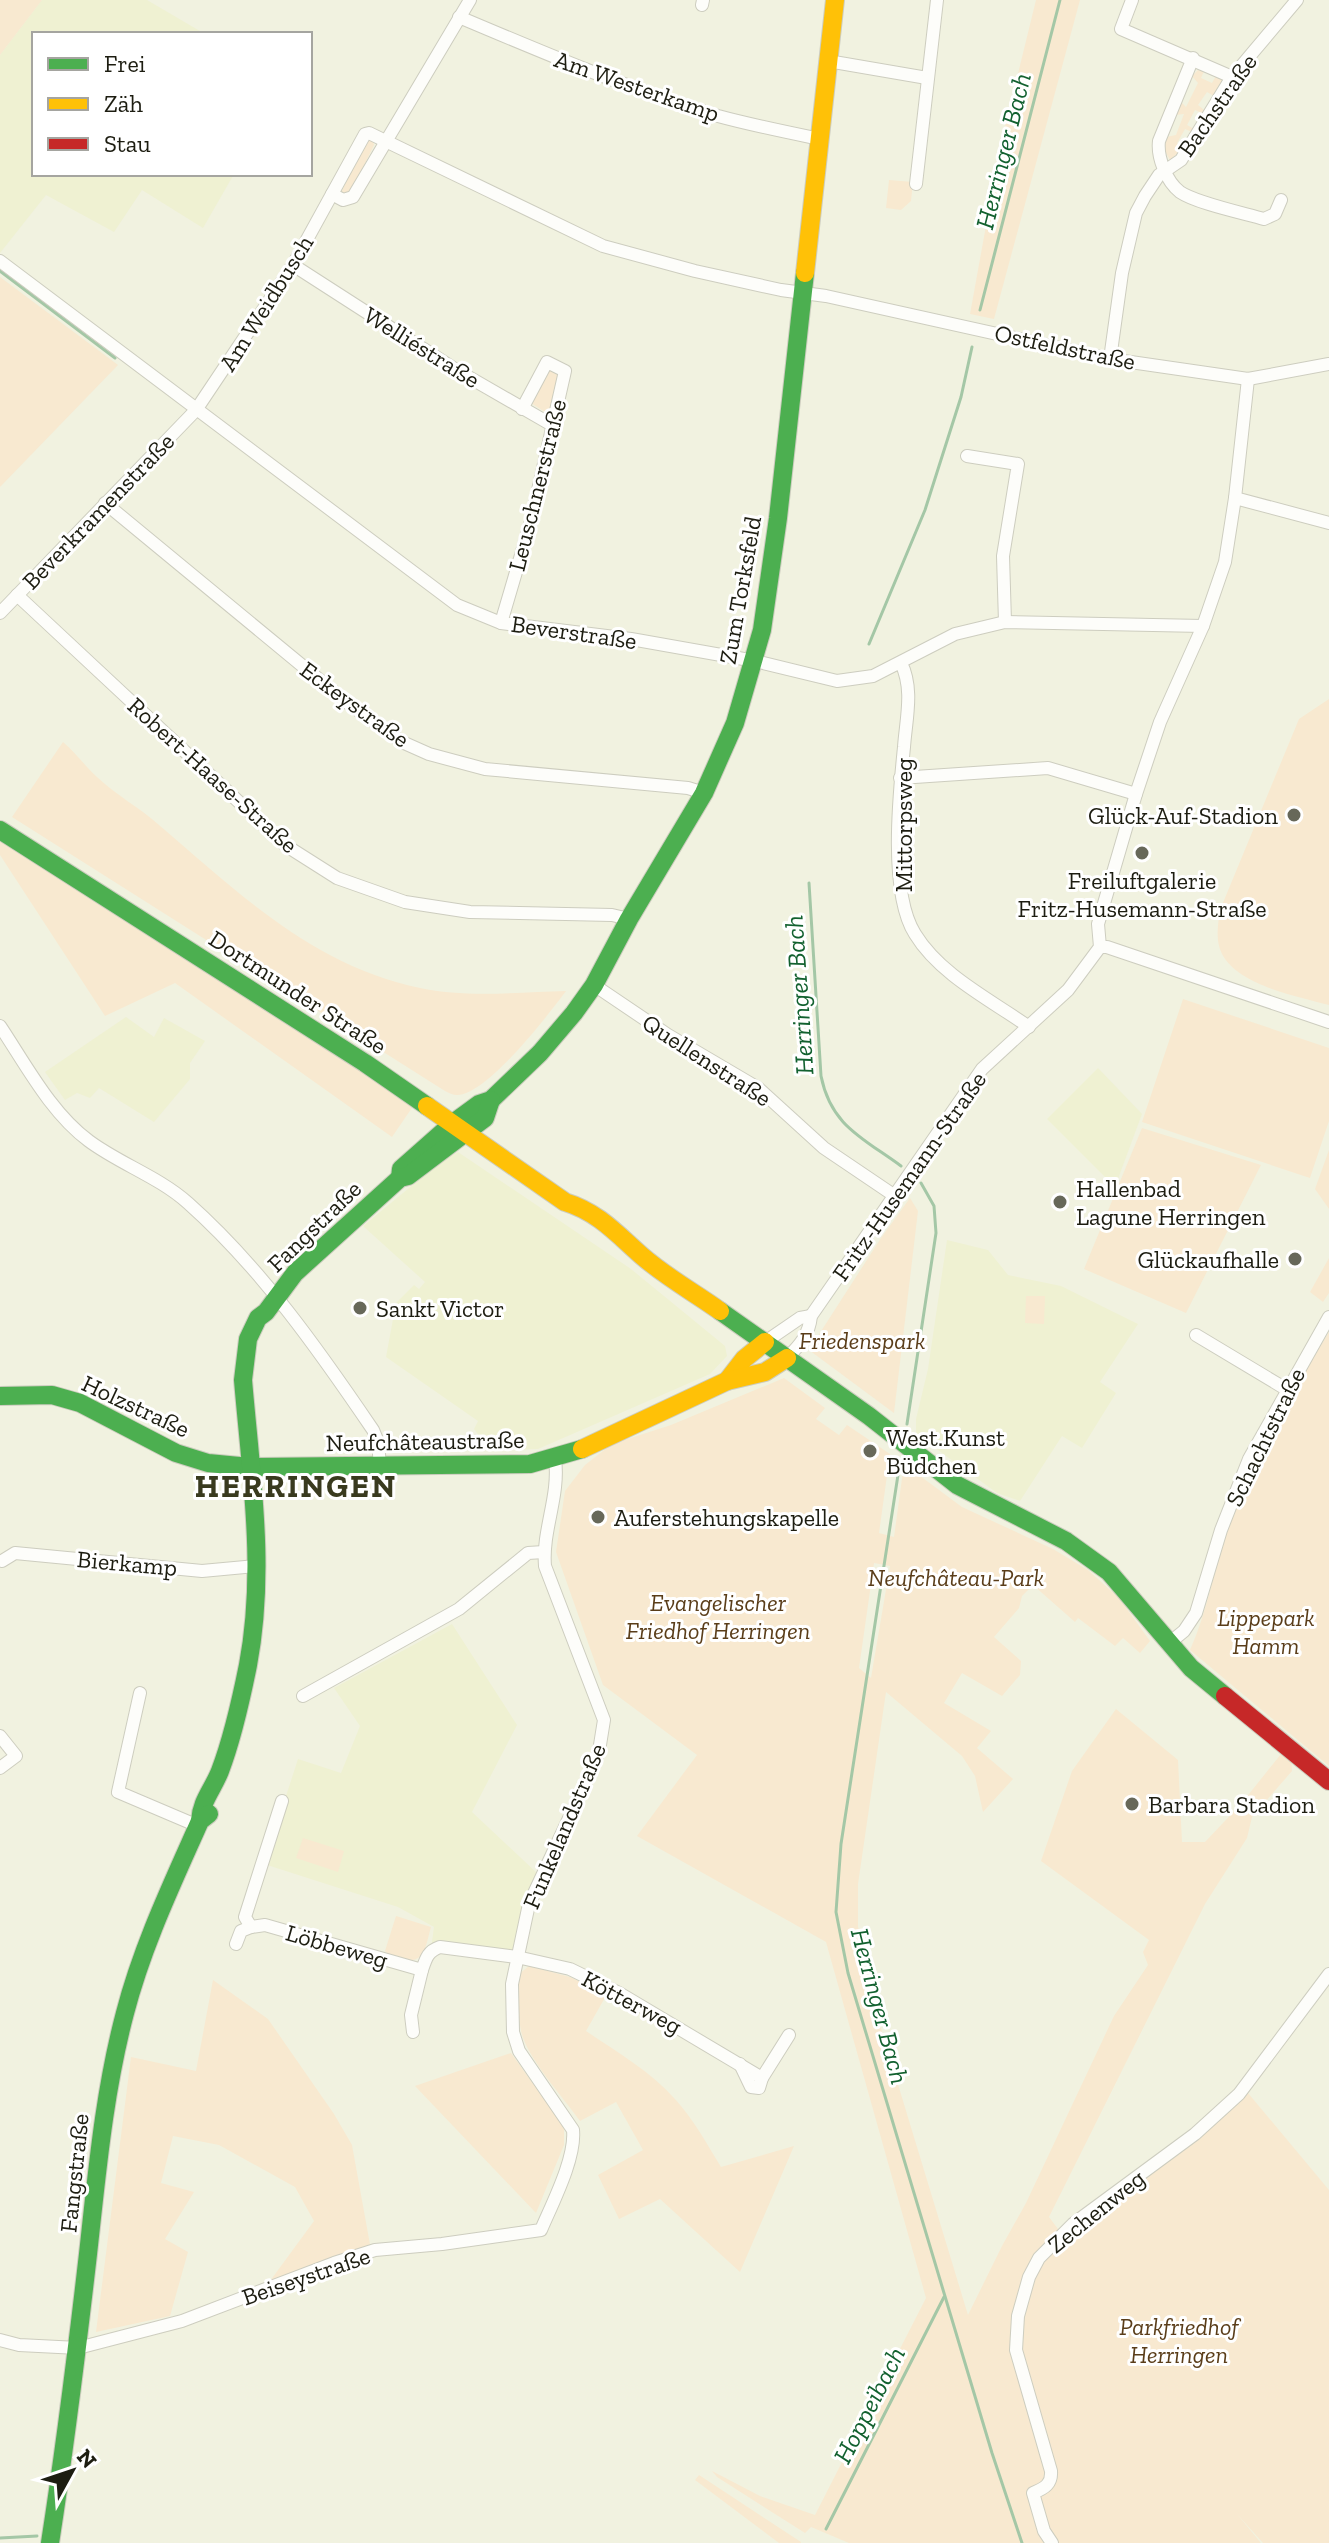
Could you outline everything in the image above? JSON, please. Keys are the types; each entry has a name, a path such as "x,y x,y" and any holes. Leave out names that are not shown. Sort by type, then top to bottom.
{"main road":[{"name":"Zum Torksfeld","path":"460,1128 485,1118 491,1100 540,1053 594,985 629,919 704,793 735,723 762,630 778,518 835,0"},
{"name":"Dortmunder Straße","path":"0,830 315,1031 565,1202 585,1210 628,1240 642,1256 872,1419 957,1485 1066,1541 1100,1565 1127,1591 1191,1668 1329,1781"},
{"name":"Fangstraße","path":"50,2543 78,2348 104,2115 117,2049 146,1947 199,1824 218,1798 215,1785 226,1751 254,1628 256,1566 246,1401 266,1312 307,1262 400,1178 401,1169 460,1128"},
{"name":"Neufchâteaustraße","path":"727,1381 744,1359 765,1342"},
{"name":"Neufchâteaustraße","path":"250,1467 519,1464 555,1459 624,1431 727,1381 765,1372 787,1358"},
{"name":"Holzstraße","path":"0,1396 52,1395 80,1403 176,1453 208,1463 250,1467"}],"street":[{"path":"332,194 343,200 353,197 384,140 470,0"},
{"path":"916,184 937,0"},
{"path":"1132,0 1121,29 1232,77"},
{"name":"Bachstraße","path":"1110,359 1122,273 1136,213 1153,182 1187,152 1232,77 1297,0"},
{"name":"Am Westerkamp","path":"459,17 550,56 671,101 721,117 820,139"},
{"name":"Bachstraße","path":"1166,171 1158,151 1159,141 1193,58"},
{"path":"828,61 927,78"},
{"name":"Am Weidbusch","path":"196,410 293,265 361,137 369,133 384,140"},
{"name":"Ostfeldstraße","path":"384,140 603,246 695,271 826,296 1110,359 1248,379 1329,364"},
{"path":"1166,171 1183,194 1264,219 1275,214 1281,200"},
{"name":"Beverstraße","path":"0,261 457,605 501,623 631,639 755,661 837,681 873,676 955,634 1005,622 1203,626"},
{"name":"Welliéstraße","path":"293,265 552,425"},
{"name":"Leuschnerstraße","path":"501,623 531,521 565,371 547,362 522,409"},
{"path":"1248,379 1225,562 1203,626 1160,722 1136,794 1098,924 1100,947 1329,1022"},
{"name":"Beverkramenstraße","path":"0,613 196,410"},
{"path":"967,456 1018,464 1003,556 1005,622"},
{"path":"1235,498 1329,523"},
{"name":"Eckeystraße","path":"105,503 345,701 402,742 429,754 485,769 688,788 704,793"},
{"name":"Robert-Haase-Straße","path":"17,595 285,845 337,878 405,902 470,912 612,915 629,919"},
{"name":"Mittorpsweg","path":"901,663 908,675 909,692 900,778 899,883 903,907 914,934 948,970 1029,1027"},
{"path":"900,778 1048,768 1136,794"},
{"name":"Fritz-Husemann-Straße","path":"787,1358 805,1338 811,1316 982,1069 1068,990 1100,947"},
{"name":"Quellenstraße","path":"594,985 668,1035 758,1088 824,1148 895,1196"},
{"path":"0,1026 65,1120 91,1142 186,1201 277,1295 373,1430 378,1442 380,1466"},
{"name":"Fritz-Husemann-Straße","path":"765,1342 800,1318 811,1316"},
{"name":"Schachtstraße","path":"1168,1644 1184,1631 1196,1613 1221,1530 1249,1459 1329,1317"},
{"path":"1196,1335 1286,1389"},
{"path":"303,1696 459,1609 528,1553 544,1552 556,1494 555,1459"},
{"name":"Funkelandstraße","path":"541,2230 574,2141 573,2130 556,2101 519,2051 511,2012 517,1957 529,1904 591,1771 604,1728 604,1720 545,1566 544,1552"},
{"name":"Bierkamp","path":"2,1561 15,1553 202,1571 256,1566"},
{"path":"140,1693 118,1792 199,1824"},
{"path":"0,1736 16,1756 0,1768"},
{"name":"Löbbeweg","path":"251,1927 245,1917 282,1801"},
{"name":"Löbbeweg","path":"236,1944 241,1931 265,1925 422,1970"},
{"path":"413,2032 411,2015 422,1970 433,1950 440,1947 517,1957"},
{"name":"Kötterweg","path":"517,1957 570,1969 586,1976 762,2078 789,2035"},
{"name":"Zechenweg","path":"1052,2543 1044,2531 1033,2493 1047,2485 1051,2471 1016,2350 1018,2316 1029,2277 1039,2258 1073,2224 1195,2134 1239,2094 1329,1974"},
{"name":"Beiseystraße","path":"0,2340 19,2345 78,2348 182,2321 375,2250 541,2230"}],"shaded area":[{"path":"42,0 147,0 202,32 32,32 32,176 233,176 203,228 142,190 114,232 46,195 0,253 0,55"},
{"path":"126,1017 154,1037 164,1018 205,1041 190,1063 190,1079 154,1122 99,1088 90,1098 77,1093 65,1100 45,1072"},
{"path":"1098,1068 1142,1114 1115,1187 1047,1119"},
{"path":"458,1152 631,1269 725,1346 727,1356 710,1374 538,1449 490,1450 474,1429 478,1421 386,1357 396,1303 414,1285 419,1289 425,1282 363,1226 443,1160"},
{"path":"947,1240 988,1250 1008,1275 1061,1286 1138,1324 1100,1382 1116,1393 1082,1448 1062,1436 1020,1501 997,1493 916,1434"},
{"path":"452,1624 517,1725 472,1812 538,1874 515,1954 431,1949 434,1927 398,1907 264,1864 298,1759 341,1773 360,1726 334,1688"}],"green space":[{"path":"0,0 42,0 0,55"},
{"path":"1036,0 1080,0 994,319 970,314 1001,143"},
{"path":"1198,70 1204,71 1201,78 1212,83 1216,76 1223,83 1214,96 1207,92 1198,105 1204,110 1202,113 1195,110 1187,125 1194,129 1192,132 1185,129 1177,143 1184,147 1170,160 1162,146 1166,137 1176,135 1184,114 1175,115 1180,101 1186,107 1198,83 1192,76"},
{"path":"366,139 373,140 374,145 350,194 341,193"},
{"path":"889,180 913,182 911,201 901,210 886,208"},
{"path":"0,277 118,365 0,487"},
{"path":"549,370 559,374 551,414 531,403"},
{"name":"Glück-Auf-Stadion","path":"1329,699 1329,1005 1270,988 1241,974 1222,954 1218,932 1220,910 1299,719"},
{"path":"63,742 104,784 152,819 249,901 311,945 345,963 381,977 438,991 493,994 566,991 500,1069 469,1092 457,1095 446,1092 12,817"},
{"path":"0,838 416,1102 392,1137 175,983 105,1016 0,855"},
{"path":"1183,999 1329,1048 1329,1121 1310,1178 1142,1122"},
{"path":"1142,1128 1261,1165 1186,1313 1084,1269"},
{"path":"1329,1150 1329,1209 1315,1189"},
{"name":"Friedenspark","path":"910,1198 918,1211 894,1413 809,1350"},
{"path":"1329,1258 1329,1293 1323,1302 1310,1292"},
{"path":"1026,1296 1045,1296 1044,1324 1025,1323"},
{"name":"Lippepark Hamm","path":"1329,1332 1329,1766 1190,1650 1238,1501 1274,1427"},
{"path":"784,1378 825,1408 816,1419 839,1435 847,1425 890,1454 879,1533 894,1537 904,1464 962,1507 1053,1549 1088,1570 1119,1598 1150,1641 1140,1653 1123,1638 1115,1646 1078,1618 1075,1622 1033,1585 1022,1596 1019,1608 994,1637 1021,1661 1020,1675 1002,1696 962,1673 944,1703 991,1731 977,1748 1013,1779 983,1812 975,1776 962,1756 886,1692 858,1884 858,1926 866,1979 968,2315 1026,2203 1114,2016 1148,1965 1143,1952 1149,1940 1041,1861 1072,1771 1116,1709 1178,1760 1182,1842 1205,1842 1241,1804 1285,1749 1291,1755 1292,1771 1252,1817 1247,1838 1205,1904 1049,2217 1058,2229 1043,2263 1071,2232 1248,2093 1329,2190 1329,2543 1263,2543 1237,2514 1261,2543 849,2543 811,2527 805,2533 712,2471 760,2496 815,2515 926,2298 826,1942 637,1836 697,1755 603,1685 556,1552 565,1491 585,1465 612,1444 671,1425","holes":["874,1563 890,1566 871,1678 859,1668"]},
{"path":"303,1838 344,1851 338,1872 296,1858"},
{"path":"396,1916 431,1927 426,1946 416,1959 395,1957 385,1951"},
{"path":"529,1966 570,1977 607,1994 586,2031 633,2062 675,2099 721,2167 794,2146 740,2272 660,2199 619,2219 598,2175 643,2150 616,2102 580,2121 530,2053 521,2031 519,2010 519,1974"},
{"path":"213,1980 268,2019 334,2114 352,2145 371,2250 270,2281 314,2221 295,2187 219,2145 173,2136 161,2183 194,2192 165,2239 188,2252 170,2316 96,2332 131,2057 196,2071"},
{"path":"511,2053 564,2127 564,2145 536,2213 415,2086"},
{"path":"699,2475 801,2543 779,2543 695,2480"}],"waterway":[{"name":"Herringer Bach","path":"980,310 1060,0"},
{"path":"0,271 115,358"},
{"name":"Herringer Bach","path":"869,644 925,510 961,397 972,347"},
{"name":"Herringer Bach","path":"809,883 821,1076 826,1093 832,1107 850,1129 901,1166"},
{"name":"Herringer Bach","path":"907,1424 936,1233 934,1206 921,1183"},
{"name":"Herringer Bach","path":"900,1462 841,1844 836,1912 848,1973 992,2453 1022,2543"},
{"name":"Hoppeibach","path":"826,2529 944,2297"},
{"path":"0,2538 37,2536"}],"traffic: fast":[{"path":"400,1178 401,1169 453,1123 479,1104 491,1100 540,1053 574,1013 594,985 629,919 704,793 735,723 762,630 778,518 805,273"},
{"path":"0,830 365,1063 427,1106"},
{"path":"200,1821 233,1732 253,1629 255,1522 243,1380 248,1339 258,1318 295,1273 400,1178 408,1176 485,1118 491,1100"},
{"path":"720,1311 869,1416 957,1485 1066,1541 1109,1572 1191,1668 1225,1696"},
{"path":"0,1396 52,1395 80,1403 176,1453 208,1463 250,1467 530,1464 582,1449"},
{"path":"50,2543 102,2133 118,2043 132,1988 158,1916 200,1821 209,1814"}],"traffic: slow":[{"path":"805,273 835,0"},
{"path":"427,1106 565,1202 597,1218 651,1264 720,1311"},
{"path":"727,1381 744,1359 765,1342"},
{"path":"582,1449 727,1381 765,1372 787,1358"}],"traffic: jam":[{"path":"1225,1696 1329,1781"}],"place":[{"name":"Glück-Auf-Stadion","path":"1294,815"},
{"name":"Freiluftgalerie Fritz-Husemann-Straße","path":"1142,853"},
{"name":"Hallenbad Lagune Herringen","path":"1060,1202"},
{"name":"Glückaufhalle","path":"1295,1259"},
{"name":"Sankt Victor","path":"360,1308"},
{"name":"West.Kunst Büdchen","path":"870,1451"},
{"name":"Auferstehungskapelle","path":"598,1517"},
{"name":"Barbara Stadion","path":"1132,1804"}],"district":[{"name":"HERRINGEN","path":"296,1486"}],"park label":[{"name":"Neufchâteau-Park","path":"956,1577"},
{"name":"Evangelischer Friedhof Herringen","path":"718,1616"},
{"name":"Parkfriedhof Herringen","path":"1179,2340"}]}
